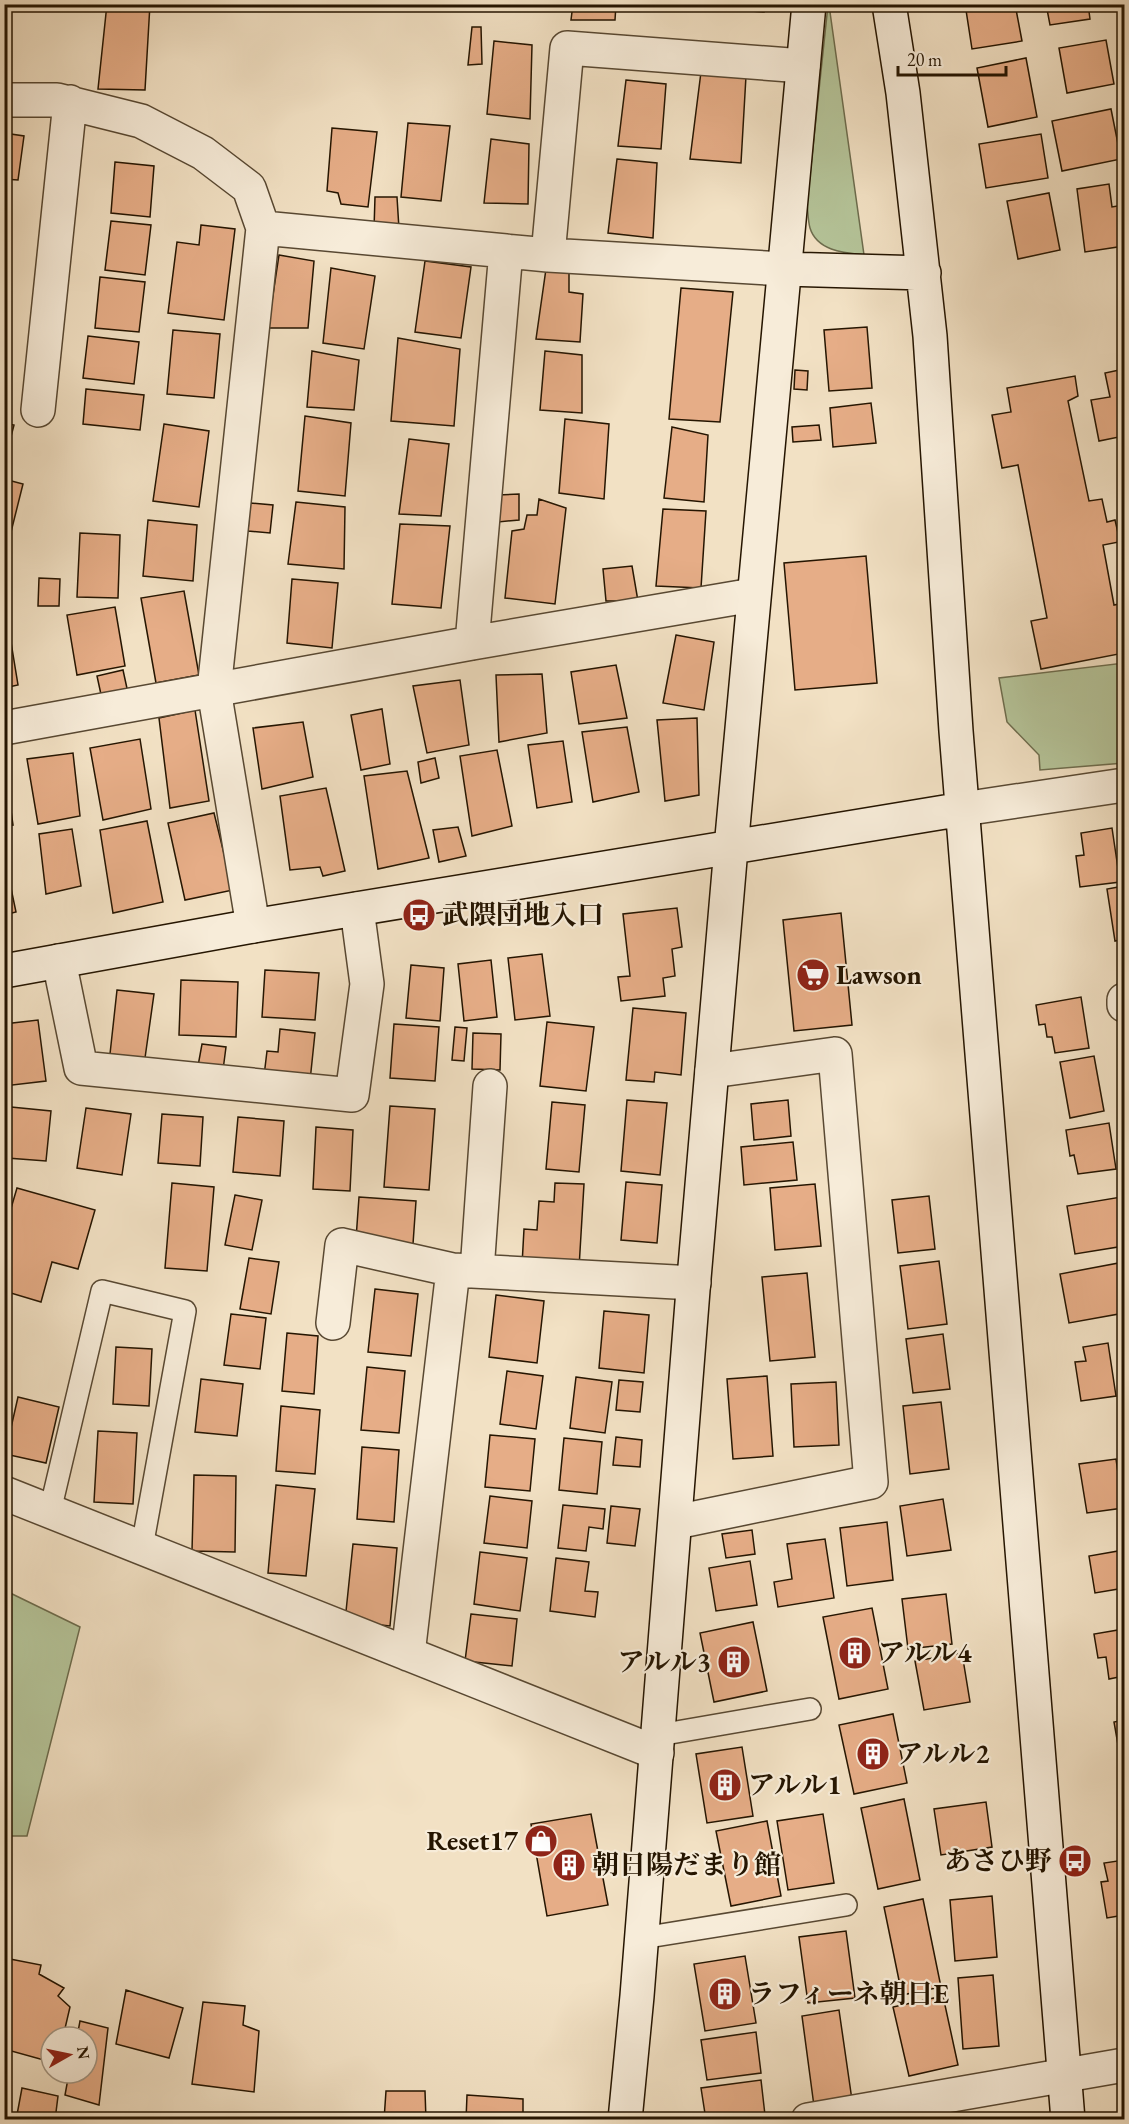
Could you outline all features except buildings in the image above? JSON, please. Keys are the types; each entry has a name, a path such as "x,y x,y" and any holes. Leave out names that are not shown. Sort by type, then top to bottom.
{"street":[{"path":"625,2120 753,595 809,4"},
{"path":"889,4 903,93 931,348 963,809 1068,2120"},
{"path":"548,255 567,48 803,66"},
{"path":"4,100 33,99 70,102 141,122 204,153 249,188 263,228 214,690 253,926"},
{"path":"38,410 70,102"},
{"path":"263,228 548,255 784,269 924,273"},
{"path":"472,643 506,251"},
{"path":"4,728 472,643 753,595"},
{"path":"4,971 253,926 963,809 1125,785"},
{"path":"59,961 81,1068 352,1095 367,984 357,909"},
{"path":"1125,1000 1125,1005"},
{"path":"676,1522 871,1482 835,1054 712,1071"},
{"path":"408,1654 490,1086"},
{"path":"333,1323 342,1245 465,1270 694,1283"},
{"path":"4,1493 408,1654 658,1744"},
{"path":"808,2120 1125,2065"}],"lane":[{"path":"50,1511 102,1291 185,1311 142,1547"},
{"path":"658,1744 810,1709"},
{"path":"642,1938 846,1905"}],"green space":[{"path":"828,5 864,255 840,252 825,246 814,236 809,222 807,204"},
{"path":"1124,663 1124,763 1040,770 1039,755 1007,722 999,678"},
{"path":"4,1590 80,1627 27,1836 5,1836"}],"place":[{"name":"武隈団地入口","path":"419,915"},
{"name":"Lawson","path":"813,975"},
{"name":"アルル4","path":"855,1653"},
{"name":"アルル3","path":"734,1662"},
{"name":"アルル2","path":"873,1754"},
{"name":"アルル1","path":"725,1785"},
{"name":"Reset17","path":"541,1841"},
{"name":"あさひ野","path":"1075,1861"},
{"name":"朝日陽だまり館","path":"569,1865"},
{"name":"ラフィーネ朝日E","path":"725,1994"}]}
